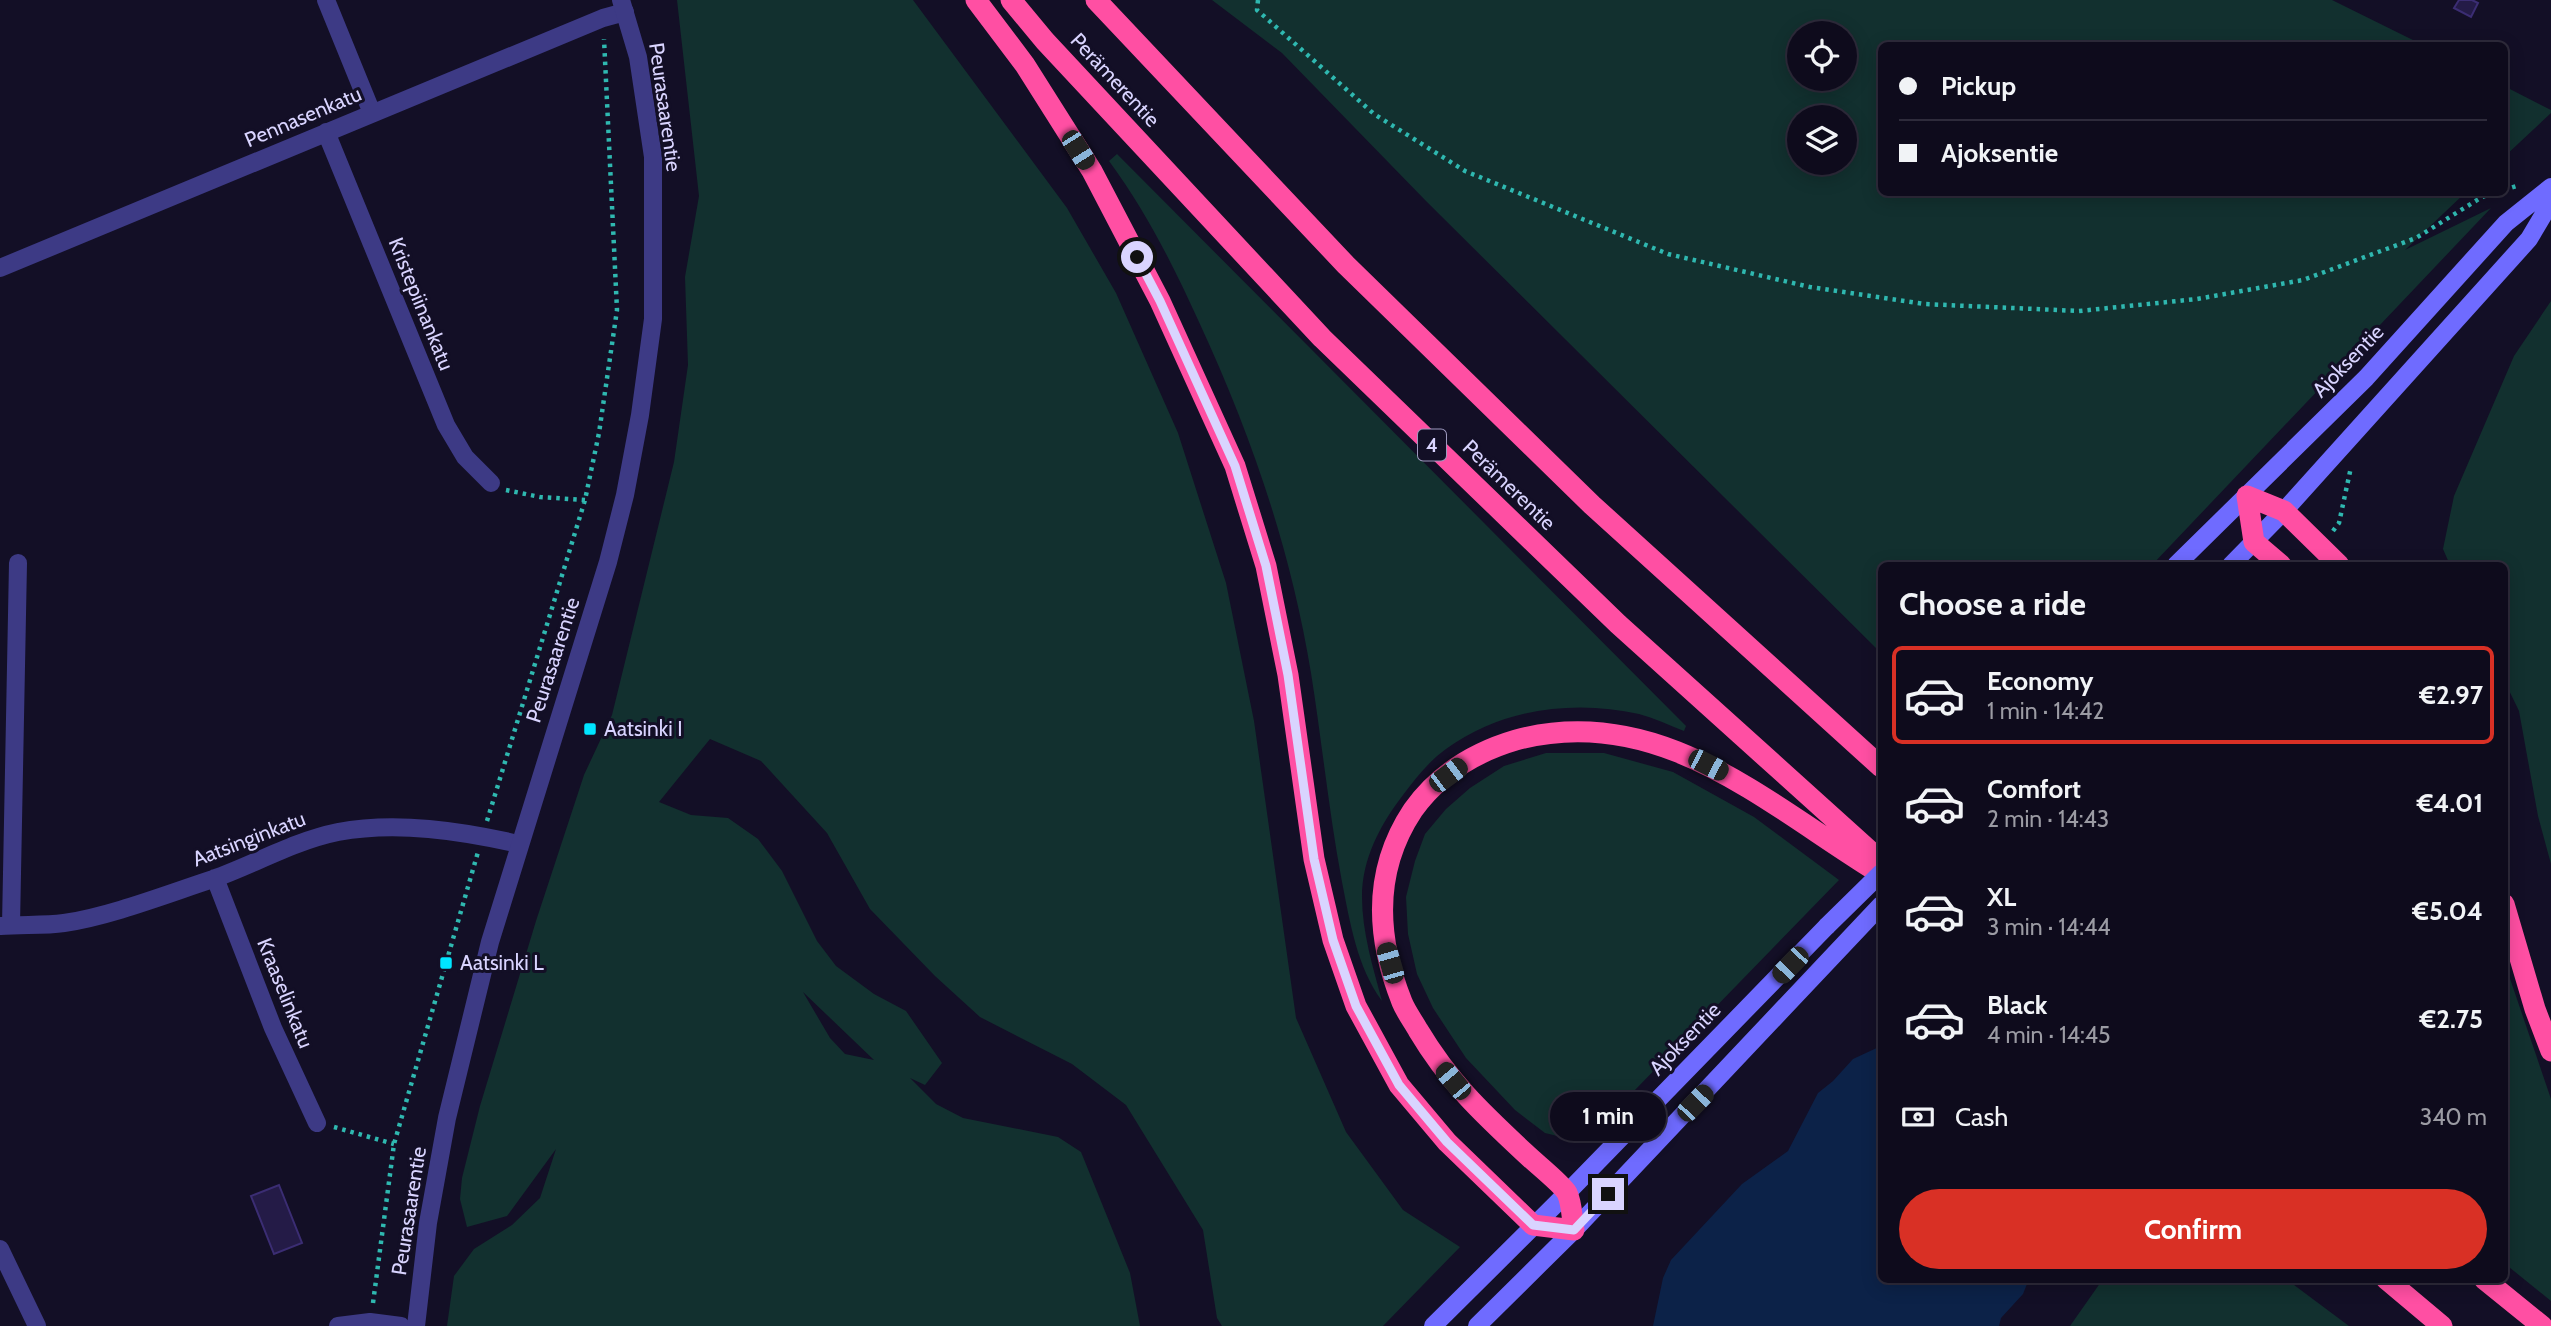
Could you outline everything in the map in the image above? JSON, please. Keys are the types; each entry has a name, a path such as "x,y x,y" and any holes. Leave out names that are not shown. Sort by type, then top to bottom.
{"highway":[{"path":"976,0 1025,65 1091,171 1160,301 1235,466 1266,566 1286,661 1314,859 1333,940 1356,1006 1399,1085 1447,1142 1533,1225 1574,1230 1567,1193 1468,1100 1437,1063 1402,1004 1384,942 1383,883 1401,828 1434,784 1461,765 1492,747 1530,737 1570,732 1609,735 1649,743 1688,755 1728,775 1878,871"},
{"name":"Perämerentie","path":"1011,0 1045,41 1322,338 1619,625 1878,858"},
{"name":"Perämerentie","path":"1096,0 1346,265 1592,505 1878,764"},
{"path":"2247,496 2284,511 2336,562"},
{"path":"2247,496 2254,542 2277,562"},
{"path":"1829,719 1878,753"},
{"path":"2508,918 2535,1009 2551,1051"},
{"path":"2391,1283 2442,1326"},
{"path":"2489,1283 2542,1326"}],"main road":[{"name":"Ajoksentie","path":"2179,562 2367,378 2506,223 2551,187"},
{"path":"2234,562 2284,511 2529,239 2551,202"},
{"name":"Ajoksentie","path":"1433,1326 1878,876"},
{"path":"1477,1326 1574,1230 1878,908"}],"street":[{"path":"326,0 372,113"},
{"name":"Pennasenkatu","path":"0,268 603,18 623,6"},
{"name":"Peurasaarentie","path":"416,1326 428,1223 447,1118 490,942 608,562 640,415 653,319 653,157 638,57 623,6"},
{"name":"Kristepiinankatu","path":"326,132 446,425 465,457 491,483"},
{"path":"5,926 18,563"},
{"name":"Aatsinginkatu","path":"5,926 62,923 92,917 215,878 317,837 340,832 388,828 482,836 519,844"},
{"name":"Kraaselinkatu","path":"215,878 273,1028 317,1123"},
{"path":"0,1249 37,1326"},
{"path":"338,1326 370,1322 401,1326"}],"path":[{"path":"1258,0 1256,10 1374,114 1465,171 1668,254 1810,287 1924,304 2079,311 2197,299 2303,280 2416,238 2485,196"},
{"path":"370,1322 394,1144 482,836 585,500 599,433 617,310 603,18"},
{"path":"2321,546 2339,523 2353,461"},
{"path":"491,483 530,495 585,500"},
{"path":"317,1123 394,1144"}],"green space":[{"path":"677,0 913,0 1067,208 1116,293 1178,433 1226,583 1254,721 1296,1018 1346,1132 1403,1210 1460,1247 1383,1326 1222,1326 1217,1318 1203,1230 1126,1105 1072,1064 980,1017 935,976 870,909 827,833 761,761 710,739 659,802 691,815 728,818 758,839 782,871 817,941 836,966 874,994 906,1011 942,1063 925,1085 910,1078 936,1104 963,1118 1058,1137 1081,1152 1130,1273 1140,1326 447,1326 454,1276 474,1249 512,1225 540,1198 556,1149 507,1216 467,1227 460,1199 462,1178 480,1106 584,775 612,715 674,462 688,365 685,277 699,196","holes":["803,992 874,1060 845,1054 830,1038"]},
{"path":"1212,0 2332,0 2417,42 1878,42 1878,196 2462,196 2405,250 2491,208 2155,562 1878,562 1878,650 1426,201 1282,53"},
{"path":"2508,88 2551,110 2551,113 2508,153"},
{"path":"1117,154 1686,726 1684,731 1645,716 1614,710 1563,708 1538,711 1514,716 1467,735 1434,759 1412,783 1387,818 1365,869 1362,897 1364,923 1382,1001 1366,974 1352,928 1337,856 1303,627 1267,493 1236,407 1189,301 1147,219 1109,161"},
{"path":"2551,301 2551,864 2538,816 2519,711 2508,688 2508,562 2449,562 2443,549 2454,496 2514,356"},
{"path":"1546,753 1604,753 1673,772 1754,817 1839,880 1601,1125 1574,1140 1545,1133 1515,1110 1466,1058 1433,1008 1417,974 1408,934 1406,897 1425,834 1446,809 1470,788 1504,766"},
{"path":"2508,973 2551,1099 2551,1301 2508,1266"},
{"path":"2100,1283 2291,1283 2349,1326 2070,1326"}],"water":[{"path":"1878,1047 1878,1283 2027,1283 2023,1294 2001,1318 1999,1326 1653,1326 1663,1278 1671,1260 1742,1184 1788,1151 1818,1093 1853,1059"}],"building":[{"path":"2459,0 2478,3 2471,17 2454,8"},
{"path":"279,1185 302,1243 274,1254 251,1196"}],"place":[{"name":"Aatsinki I","path":"590,729"},
{"name":"Aatsinki L","path":"446,963"}],"route":[{"path":"1137,257 1160,301 1235,466 1266,566 1288,675 1314,859 1333,940 1356,1006 1399,1085 1447,1142 1533,1225 1574,1230 1608,1194"}]}
